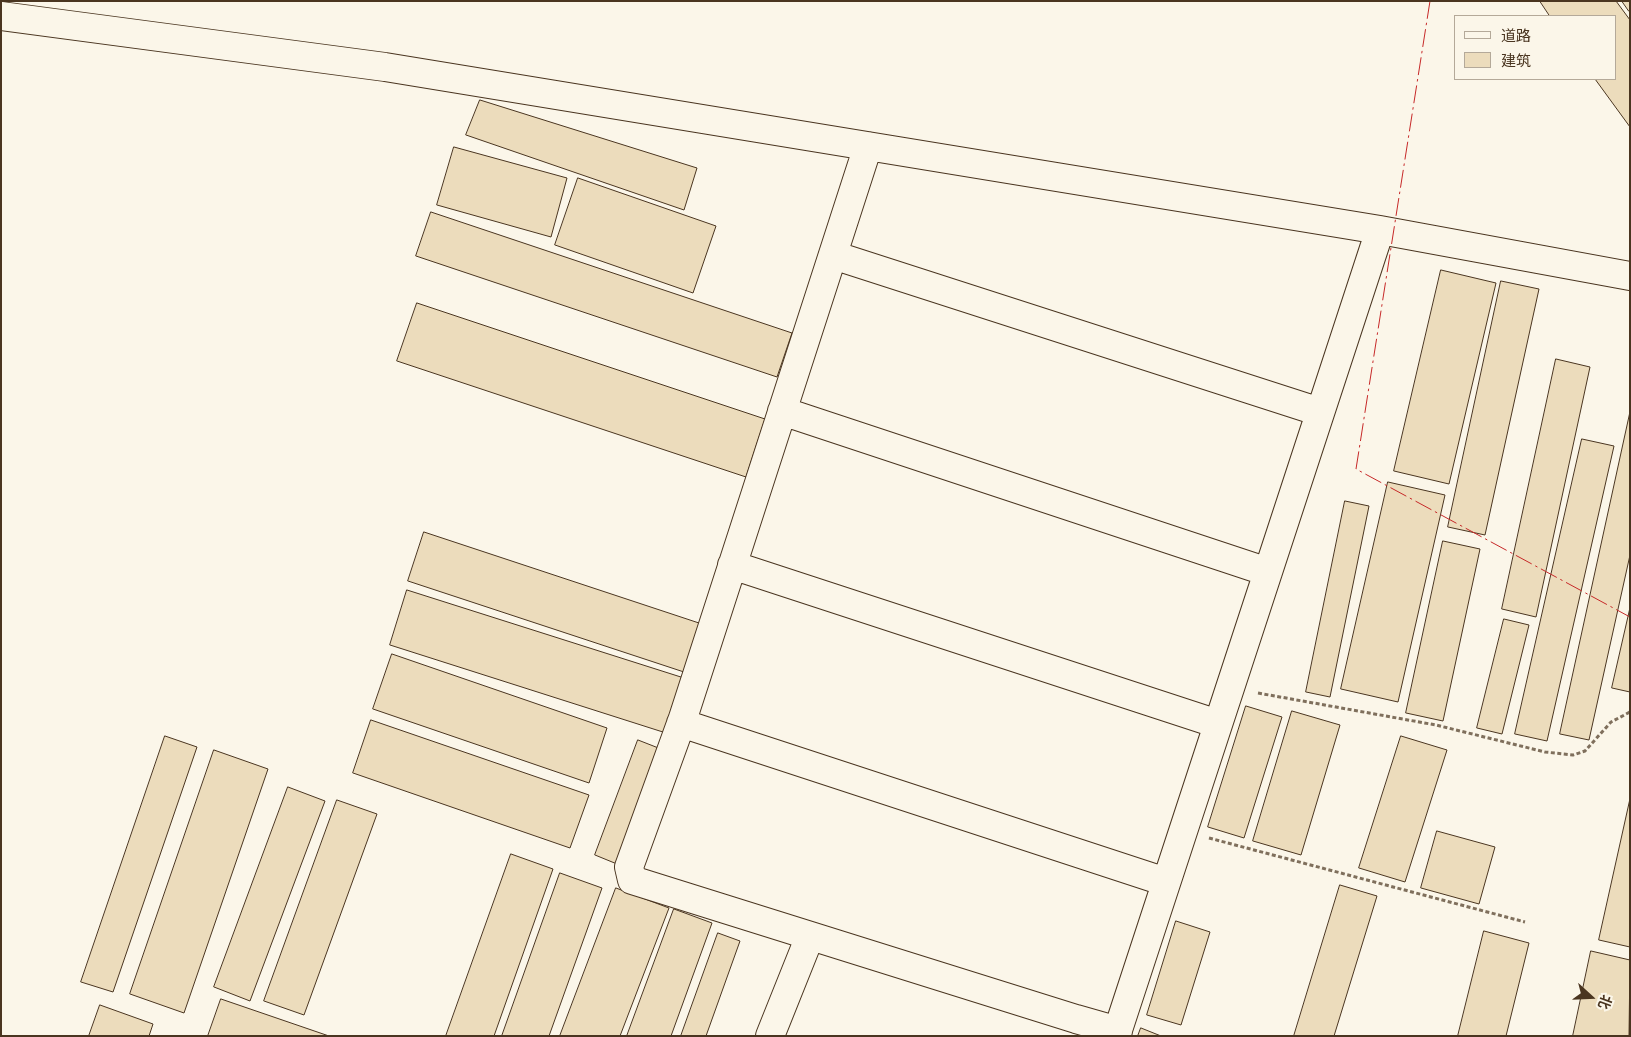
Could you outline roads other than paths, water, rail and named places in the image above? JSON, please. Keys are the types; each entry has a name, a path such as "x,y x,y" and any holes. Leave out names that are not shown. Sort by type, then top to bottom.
{"street":[{"path":"1,16 385,67 1380,230 1630,276"},
{"path":"868,146 681,723 629,867 632,880 1117,1033 1380,230"},
{"path":"833,255 1320,412"},
{"path":"782,411 1268,572"},
{"path":"732,565 1218,724"},
{"path":"681,723 1166,882"},
{"path":"770,1036 810,936"}]}
